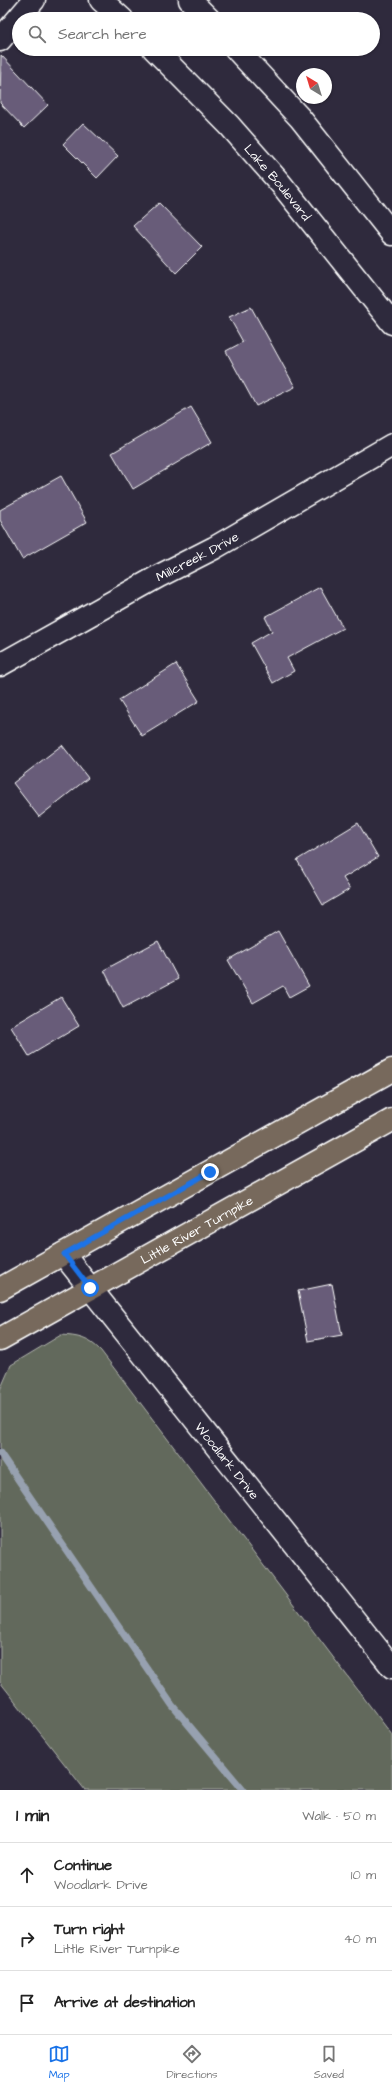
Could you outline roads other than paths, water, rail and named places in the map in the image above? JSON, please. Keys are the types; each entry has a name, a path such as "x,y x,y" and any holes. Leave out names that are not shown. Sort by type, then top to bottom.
{"main road":[{"path":"0,1289 392,1070"},
{"name":"Little River Turnpike","path":"0,1339 392,1120"}],"street":[{"path":"24,12 34,0"},
{"path":"101,0 114,12"},
{"path":"190,0 202,12"},
{"path":"0,40 12,26"},
{"name":"Lake Boulevard","path":"161,56 229,125 281,184 392,323"},
{"path":"242,56 300,118 392,234"},
{"name":"Millcreek Drive","path":"0,665 159,576 214,548 392,445"},
{"name":"Woodlark Drive","path":"64,1254 392,1667"}],"waterway":[{"path":"0,1453 172,1705 243,1790"}]}
